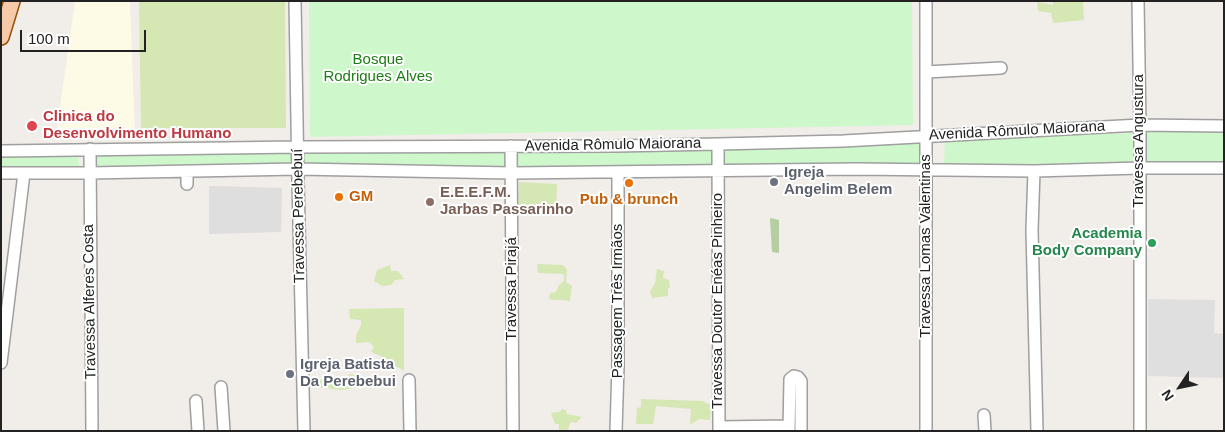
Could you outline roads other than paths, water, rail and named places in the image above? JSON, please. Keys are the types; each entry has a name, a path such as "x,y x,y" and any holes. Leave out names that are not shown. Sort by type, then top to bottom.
{"main road":[{"path":"2,29 12,1"}],"street":[{"name":"Travessa Perebebuí","path":"295,1 304,431"},
{"name":"Travessa Lomas Valentinas","path":"926,1 926,431"},
{"name":"Travessa Angustura","path":"1138,1 1140,431"},
{"path":"926,72 1001,68"},
{"name":"Avenida Rômulo Maiorana","path":"1,150 298,146 718,144 843,141 1140,125 1224,126"},
{"name":"Travessa Doutor Enéas Pinheiro","path":"718,144 719,429"},
{"name":"Travessa Pirajá","path":"511,146 513,431"},
{"name":"Travessa Alferes Costa","path":"90,149 92,431"},
{"name":"Avenida Rômulo Maiorana","path":"1,173 298,169 512,173 926,169 1034,171 1224,168"},
{"path":"187,171 187,184"},
{"path":"1034,171 1032,230 1037,431"},
{"name":"Passagem Três Irmãos","path":"616,431 618,172"},
{"path":"1,363 24,173"},
{"path":"719,429 789,428 790,379 794,376 798,377 800,381 801,431"},
{"path":"409,380 410,431"},
{"path":"222,386 224,431"},
{"path":"196,401 198,431"},
{"path":"984,415 985,431"}],"place":[{"name":"Clinica do Desenvolvimento Humano","path":"32,126"},
{"name":"Igreja Angelim Belem","path":"774,182"},
{"name":"Pub & brunch","path":"629,183"},
{"name":"GM","path":"339,197"},
{"name":"E.E.E.F.M. Jarbas Passarinho","path":"430,202"},
{"name":"Academia Body Company","path":"1152,243"},
{"name":"Igreja Batista Da Perebebui","path":"290,374"}],"park label":[{"name":"Bosque Rodrigues Alves","path":"378,68"}]}
